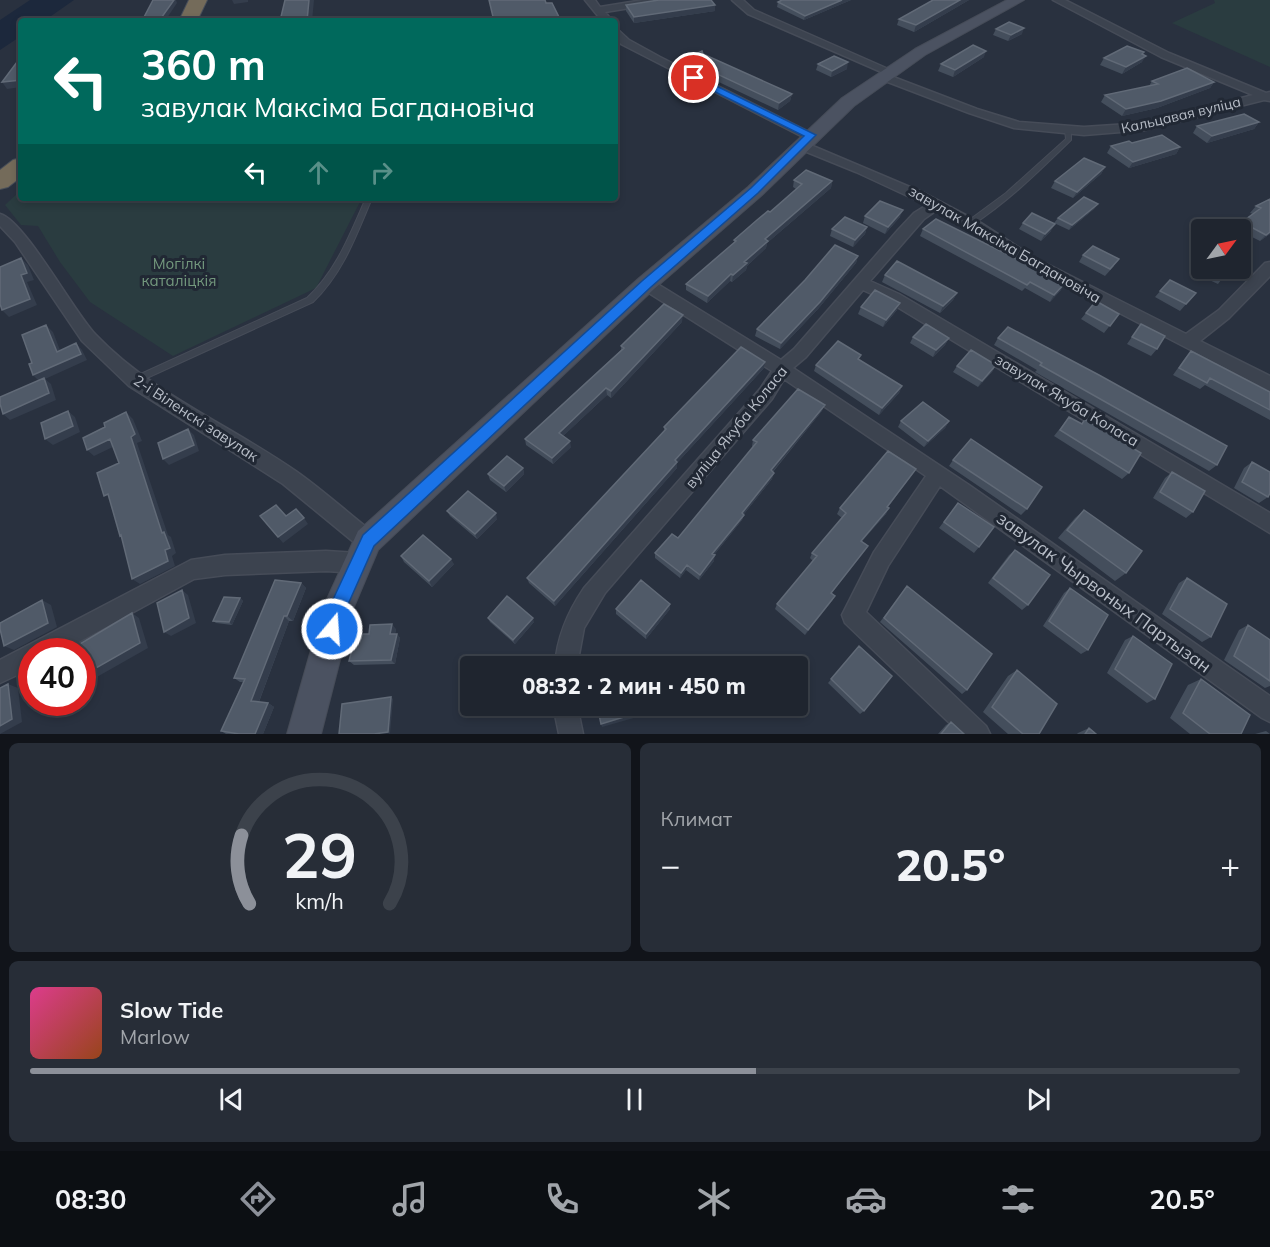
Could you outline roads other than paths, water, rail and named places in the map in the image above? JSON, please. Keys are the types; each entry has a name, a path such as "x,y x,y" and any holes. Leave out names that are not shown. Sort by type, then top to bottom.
{"highway":[{"path":"189,18 198,0"},
{"path":"0,182 18,167"}],"street":[{"path":"590,0 605,18"},
{"path":"598,10 661,0"},
{"name":"Кальцавая вуліца","path":"737,0 751,12 887,74 973,111 1018,125 1068,130 1113,130 1144,126 1182,115 1269,97"},
{"path":"304,734 338,608 368,541 646,284 755,191 848,102 940,40 1017,0"},
{"path":"1058,0 1165,55 1269,97"},
{"name":"завулак Максіма Багдановіча","path":"618,34 625,42 806,140 901,185 1000,239 1030,261 1270,384"},
{"name":"вуліца Якуба Коласа","path":"566,656 577,615 598,586 766,394 783,367 800,353 919,216 935,205"},
{"name":"2-і Віленскі завулак","path":"0,218 20,239 88,337 135,381 290,478 368,541"},
{"path":"1188,341 1224,314 1270,267"},
{"name":"завулак Якуба Коласа","path":"860,282 894,298 1067,400 1270,524"},
{"name":"завулак Чырвоных Партызан","path":"646,284 783,367 1270,710"},
{"path":"937,474 881,559 853,615 978,734"},
{"path":"64,638 191,570 225,565 326,561 358,563"},
{"path":"0,672 18,663"},
{"path":"567,716 571,734"}],"lane":[{"path":"969,223 992,210 1069,139 1068,130"},
{"path":"135,381 310,300 321,291 335,273 368,201"}],"water":[{"path":"30,0 74,0 48,18 18,18 18,38 0,50 0,20"}],"park label":[{"name":"Могілкі каталіцкія","path":"179,272"}]}
